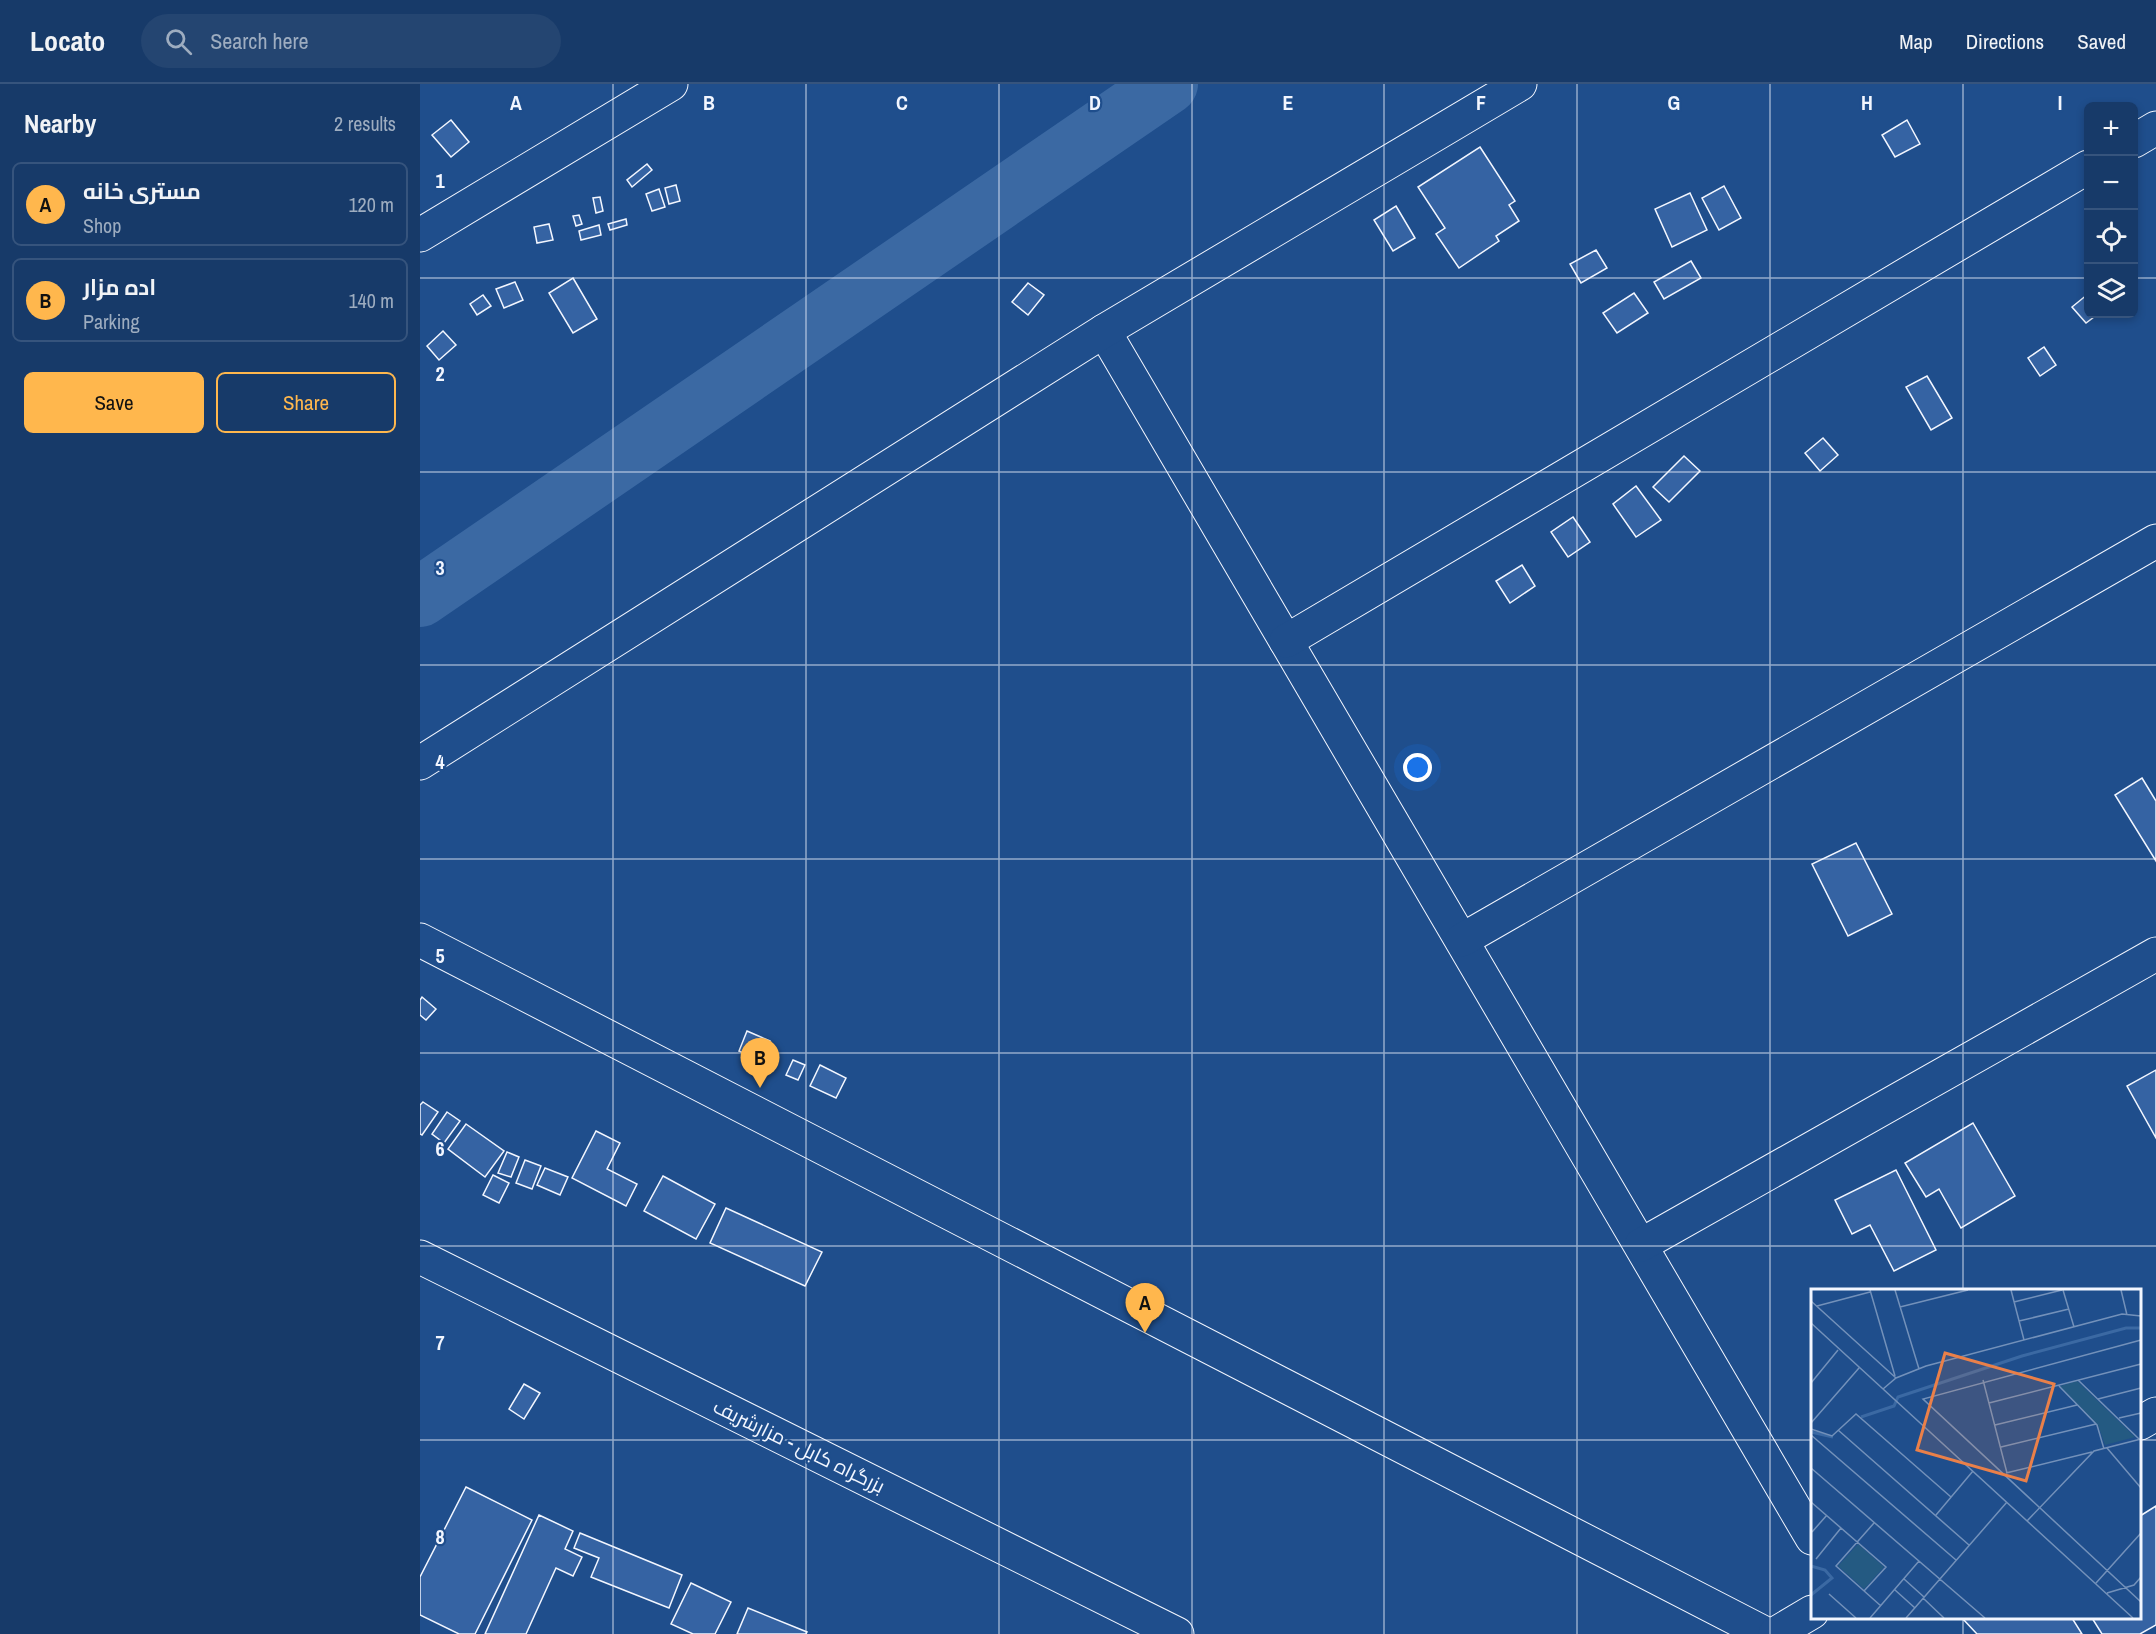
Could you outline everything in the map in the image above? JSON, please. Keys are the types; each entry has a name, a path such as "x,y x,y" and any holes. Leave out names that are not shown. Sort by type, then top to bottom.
{"main road":[{"path":"420,235 671,84"},
{"path":"420,763 1104,331 1520,84"},
{"path":"2138,138 2156,128"},
{"path":"1286,641 2084,169"},
{"path":"1104,331 1811,1536"},
{"path":"1462,940 2156,541"},
{"path":"420,940 1766,1634"},
{"path":"1641,1245 2156,954"},
{"name":"بزرگراه کابل - مزارشریف","path":"420,1257 1177,1634"},
{"path":"2141,1422 2156,1414"},
{"path":"1775,1634 1811,1613"}],"building":[{"path":"451,120 469,142 451,157 432,135"},
{"path":"1907,120 1920,144 1895,157 1882,135"},
{"path":"1480,147 1515,201 1509,205 1519,221 1496,236 1499,241 1459,268 1436,234 1445,228 1418,187"},
{"path":"647,164 652,170 632,187 627,180"},
{"path":"676,185 680,201 669,204 665,188"},
{"path":"1724,186 1741,218 1719,230 1702,198"},
{"path":"659,189 665,207 652,211 646,194"},
{"path":"1690,193 1707,230 1672,247 1655,209"},
{"path":"600,197 603,211 596,213 593,198"},
{"path":"1396,206 1415,238 1393,251 1374,220"},
{"path":"579,215 582,224 576,226 573,216"},
{"path":"626,219 627,225 610,230 608,224"},
{"path":"549,224 553,240 537,243 534,227"},
{"path":"599,225 601,235 581,240 579,231"},
{"path":"1596,250 1607,268 1581,283 1570,264"},
{"path":"1691,261 1701,278 1664,299 1654,282"},
{"path":"573,278 597,319 573,333 549,293"},
{"path":"515,282 523,300 504,308 496,289"},
{"path":"1028,283 1044,295 1028,315 1012,302"},
{"path":"1634,293 1648,313 1617,333 1603,313"},
{"path":"483,295 491,306 477,315 470,304"},
{"path":"2084,297 2084,318 2093,318 2086,323 2072,307"},
{"path":"443,331 456,345 439,360 427,346"},
{"path":"2044,347 2056,365 2040,376 2028,358"},
{"path":"1927,376 1952,418 1931,430 1906,387"},
{"path":"1823,438 1838,455 1820,471 1805,453"},
{"path":"1684,456 1700,471 1669,502 1653,487"},
{"path":"1636,486 1661,520 1636,537 1613,504"},
{"path":"1573,517 1590,542 1568,557 1551,532"},
{"path":"1522,565 1535,586 1510,603 1496,581"},
{"path":"2142,778 2156,801 2156,861 2115,795"},
{"path":"1856,843 1892,914 1848,936 1812,864"},
{"path":"422,997 436,1009 426,1020 420,1015"},
{"path":"747,1031 770,1041 761,1061 739,1051"},
{"path":"793,1060 805,1065 798,1080 786,1075"},
{"path":"820,1065 846,1078 836,1098 810,1086"},
{"path":"2156,1070 2156,1138 2127,1086"},
{"path":"423,1102 438,1112 422,1135 420,1134 420,1105"},
{"path":"447,1112 460,1121 444,1143 432,1134"},
{"path":"1973,1123 2015,1196 1961,1228 1939,1189 1926,1197 1905,1163"},
{"path":"466,1124 504,1151 485,1177 448,1149"},
{"path":"596,1131 620,1143 607,1169 637,1184 626,1206 572,1178"},
{"path":"507,1152 519,1157 511,1177 498,1173"},
{"path":"525,1160 541,1166 532,1189 516,1183"},
{"path":"545,1168 568,1177 560,1195 537,1185"},
{"path":"1896,1170 1936,1250 1894,1271 1870,1225 1852,1234 1835,1200"},
{"path":"493,1175 509,1183 499,1203 483,1195"},
{"path":"663,1176 715,1204 696,1239 644,1211"},
{"path":"726,1208 822,1252 805,1286 710,1243"},
{"path":"524,1384 540,1393 524,1419 509,1409"},
{"path":"466,1487 532,1520 475,1634 459,1634 420,1615 420,1577"},
{"path":"2156,1506 2156,1625 2140,1634 2102,1634 2093,1619 2141,1619 2141,1515"},
{"path":"539,1515 573,1531 565,1549 582,1557 573,1576 556,1568 526,1634 485,1634"},
{"path":"580,1533 682,1575 669,1608 591,1577 599,1558 574,1548"},
{"path":"691,1583 731,1602 715,1634 693,1634 671,1624"},
{"path":"748,1608 807,1632 806,1634 737,1634"},
{"path":"1963,1619 2073,1619 2082,1634 1977,1634"}],"waterway":[{"path":"420,597 1168,84"}],"place":[{"name":"اده مزار","path":"760,1088"},
{"name":"مستری خانه","path":"1145,1333"}]}
